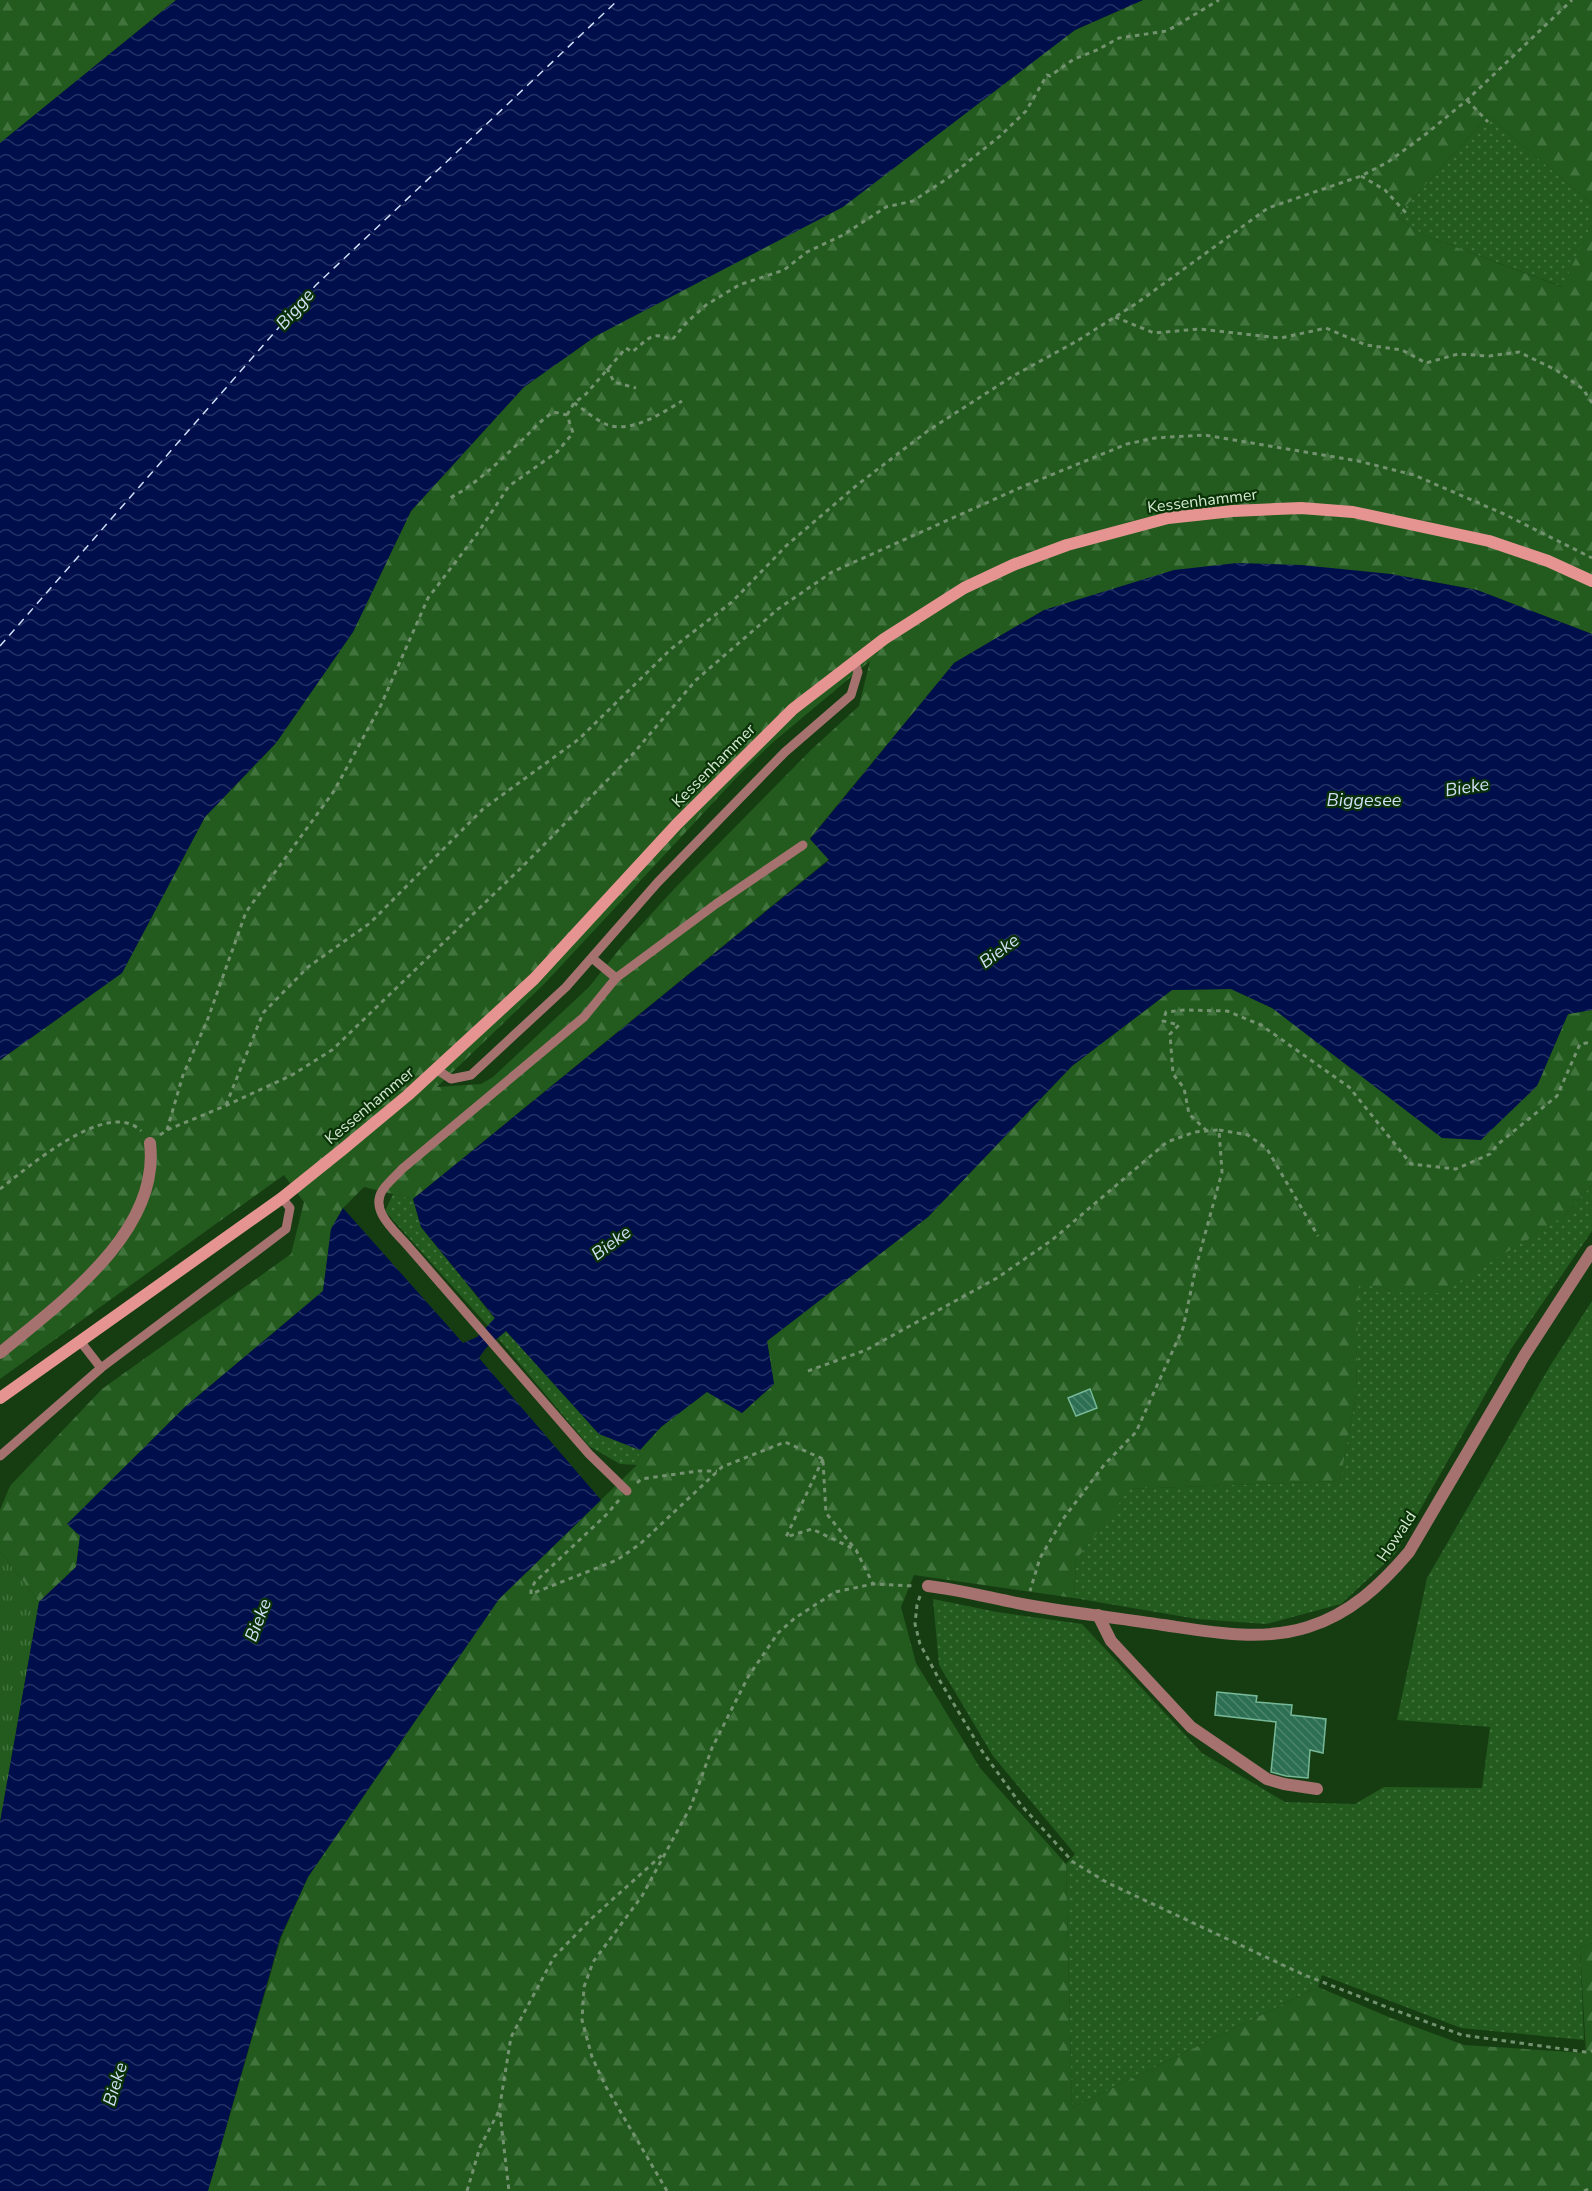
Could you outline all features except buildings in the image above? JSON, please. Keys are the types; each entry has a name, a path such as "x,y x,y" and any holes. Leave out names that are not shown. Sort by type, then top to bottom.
{"main road":[{"name":"Kessenhammer","path":"0,1398 282,1198 343,1149 436,1069 534,979 677,824 793,709 884,639 964,588 1013,565 1067,545 1168,518 1233,511 1301,508 1353,512 1489,541 1548,561 1592,581"}],"street":[{"path":"0,1353 89,1275 126,1231 142,1203 151,1172 150,1143"},
{"name":"Howald","path":"928,1586 1026,1605 1236,1634 1276,1635 1309,1627 1338,1614 1366,1597 1387,1578 1408,1552 1524,1356 1592,1251"},
{"path":"1098,1615 1111,1641 1191,1727 1268,1779 1317,1789"}],"lane":[{"path":"436,1069 452,1079 471,1075 566,987 658,882 785,752 851,694 858,672 854,661"},
{"path":"627,1491 589,1454 379,1211 382,1192 402,1169 584,1017 616,978 716,904 803,845"},
{"path":"591,958 616,978"},
{"path":"0,1456 101,1368 286,1229 290,1208 282,1198"},
{"path":"80,1341 101,1368"}],"path":[{"path":"167,1130 183,1075 207,1021 246,912 334,791 381,705 428,598 477,534 509,486 557,452 573,433 567,415 574,403 586,394 626,348 632,352 654,335 659,334 672,340 686,323 706,305 739,285 784,270 807,252 843,235 886,207 913,201 948,178 1000,136 1026,111 1047,75 1050,76 1074,58 1097,50 1119,38 1167,32 1219,0"},
{"path":"225,1106 263,1013 308,967 370,923 483,809 579,739 671,649 732,602 787,545 857,485 939,424 1013,376 1115,317 1268,208 1361,176 1388,162 1467,100 1572,0"},
{"path":"1467,100 1488,122"},
{"path":"1361,176 1385,190 1407,214"},
{"path":"1115,317 1154,333 1199,329 1281,338 1326,328 1366,345 1402,350 1426,363 1458,354 1489,356 1519,352 1565,376 1583,389 1592,403"},
{"path":"607,368 614,382 636,388"},
{"path":"574,403 609,426 630,425 655,416 682,401"},
{"path":"448,499 485,476 541,419 554,412 567,415"},
{"path":"1207,1131 1189,1114 1184,1088 1173,1074 1170,1034 1179,1025 1163,1021 1166,1012 1227,1011 1261,1025 1349,1087 1411,1164 1456,1169 1490,1154 1498,1144 1557,1096 1580,1044 1592,1042"},
{"path":"0,1189 57,1145 91,1127 126,1123 138,1128 150,1143"},
{"path":"1026,1605 1040,1558 1063,1519 1097,1474 1136,1432 1183,1328 1196,1267 1222,1172 1219,1130"},
{"path":"808,1371 866,1350 998,1278 1052,1240 1167,1142 1195,1132 1219,1130 1248,1135 1266,1149 1317,1236"},
{"path":"717,1471 698,1471 641,1479 535,1582 531,1594 617,1560 640,1544 722,1467 785,1442 823,1459"},
{"path":"823,1459 826,1513 856,1550 873,1584"},
{"path":"823,1459 786,1537 812,1529 856,1550"},
{"path":"667,2191 606,2087 592,2057 582,2020 584,1987 593,1962 642,1896 691,1806 712,1748 732,1707 748,1677 778,1633 795,1618 835,1592 873,1584 928,1586"},
{"path":"928,1586 916,1605 915,1624 920,1644 981,1751 1021,1805 1073,1862 1108,1883 1302,1974 1462,2035 1585,2052 1592,2051"},
{"path":"509,2191 500,2111 511,2037 554,1957 592,1918 667,1850"},
{"path":"467,2191 480,2147 500,2111"},
{"path":"1584,2191 1592,2187"}],"green space":[{"path":"0,0 176,0 0,143"},
{"path":"1143,0 1592,0 1592,204 1488,116 1396,217 1424,235 1562,287 1592,224 1592,634 1477,590 1391,574 1044,610 954,663 810,838 829,859 413,1199 364,1187 343,1208 331,1229 323,1291 186,1406 68,1524 80,1536 76,1567 39,1602 0,1551 0,1510 10,1486 102,1389 291,1254 304,1202 284,1175 0,1379 0,1060 122,973 205,817 276,743 353,632 411,511 524,387 596,336 1075,30","holes":["870,661 859,706 811,750 675,888 622,946 589,987 493,1077 481,1084 437,1087 545,983 736,778 772,743"]},
{"path":"1488,116 1592,204 1592,224 1563,287 1424,235 1396,217"},
{"path":"1231,989 1272,1008 1537,1086 1568,1014 1592,1010 1592,1185 1563,1217 1441,1293 1381,1292 1359,1279 1356,1395 1340,1481 1130,1489 1076,1560 1074,1598 914,1575 901,1607 916,1663 980,1768 1066,1864 1072,2108 1318,1987 1391,2018 1464,2045 1586,2053 1580,1947 1592,1943 1592,2191 208,2191 281,1938 308,1877 499,1599 637,1465 640,1450 661,1427 707,1391 742,1413 774,1384 767,1341 928,1217 1072,1066 1172,990"},
{"path":"1592,1185 1592,1231 1511,1349 1395,1554 1341,1604 1266,1624 1197,1619 1074,1598 1076,1560 1129,1489 1340,1481 1356,1395 1358,1279 1563,1217"},
{"path":"393,1194 413,1199 421,1227 495,1319 488,1326 385,1211"},
{"path":"1592,1301 1592,1943 1580,1947 1584,2040 1461,2028 1322,1975 1318,1987 1072,2108 1066,1864 1075,1854 993,1756 939,1665 933,1599 997,1612 1082,1624 1202,1753 1285,1802 1355,1804 1384,1787 1482,1788 1490,1727 1397,1720 1427,1578 1550,1366"},
{"path":"506,1331 599,1434 640,1450 637,1465 620,1464 589,1446 498,1338"},
{"path":"0,1551 39,1602 0,1823"}],"water":[{"name":"Bigge","path":"176,0 1143,0 1075,30 843,207 596,336 524,387 411,511 353,632 276,743 205,817 122,973 0,1060 0,143"},
{"name":"Biggesee","path":"1237,563 1301,565 1391,574 1477,590 1592,634 1592,1010 1568,1014 1537,1086 1481,1140 1442,1138 1272,1008 1231,989 1172,990 1072,1066 928,1217 767,1341 774,1384 742,1413 707,1392 661,1427 640,1450 599,1434 506,1331 486,1348 479,1358 601,1500 499,1599 308,1877 280,1938 208,2191 0,2191 0,1822 39,1602 76,1567 80,1536 67,1524 186,1406 323,1291 331,1229 343,1208 463,1343 477,1337 495,1318 421,1227 413,1199 829,860 810,839 954,663 1044,610 1174,570"}],"ferry route":[{"path":"0,646 316,285 618,0"}],"water label":[{"name":"Bieke","path":"1467,787"},
{"name":"Bieke","path":"999,951"},
{"name":"Bieke","path":"611,1243"},
{"name":"Bieke","path":"258,1620"},
{"name":"Bieke","path":"115,2084"}]}
